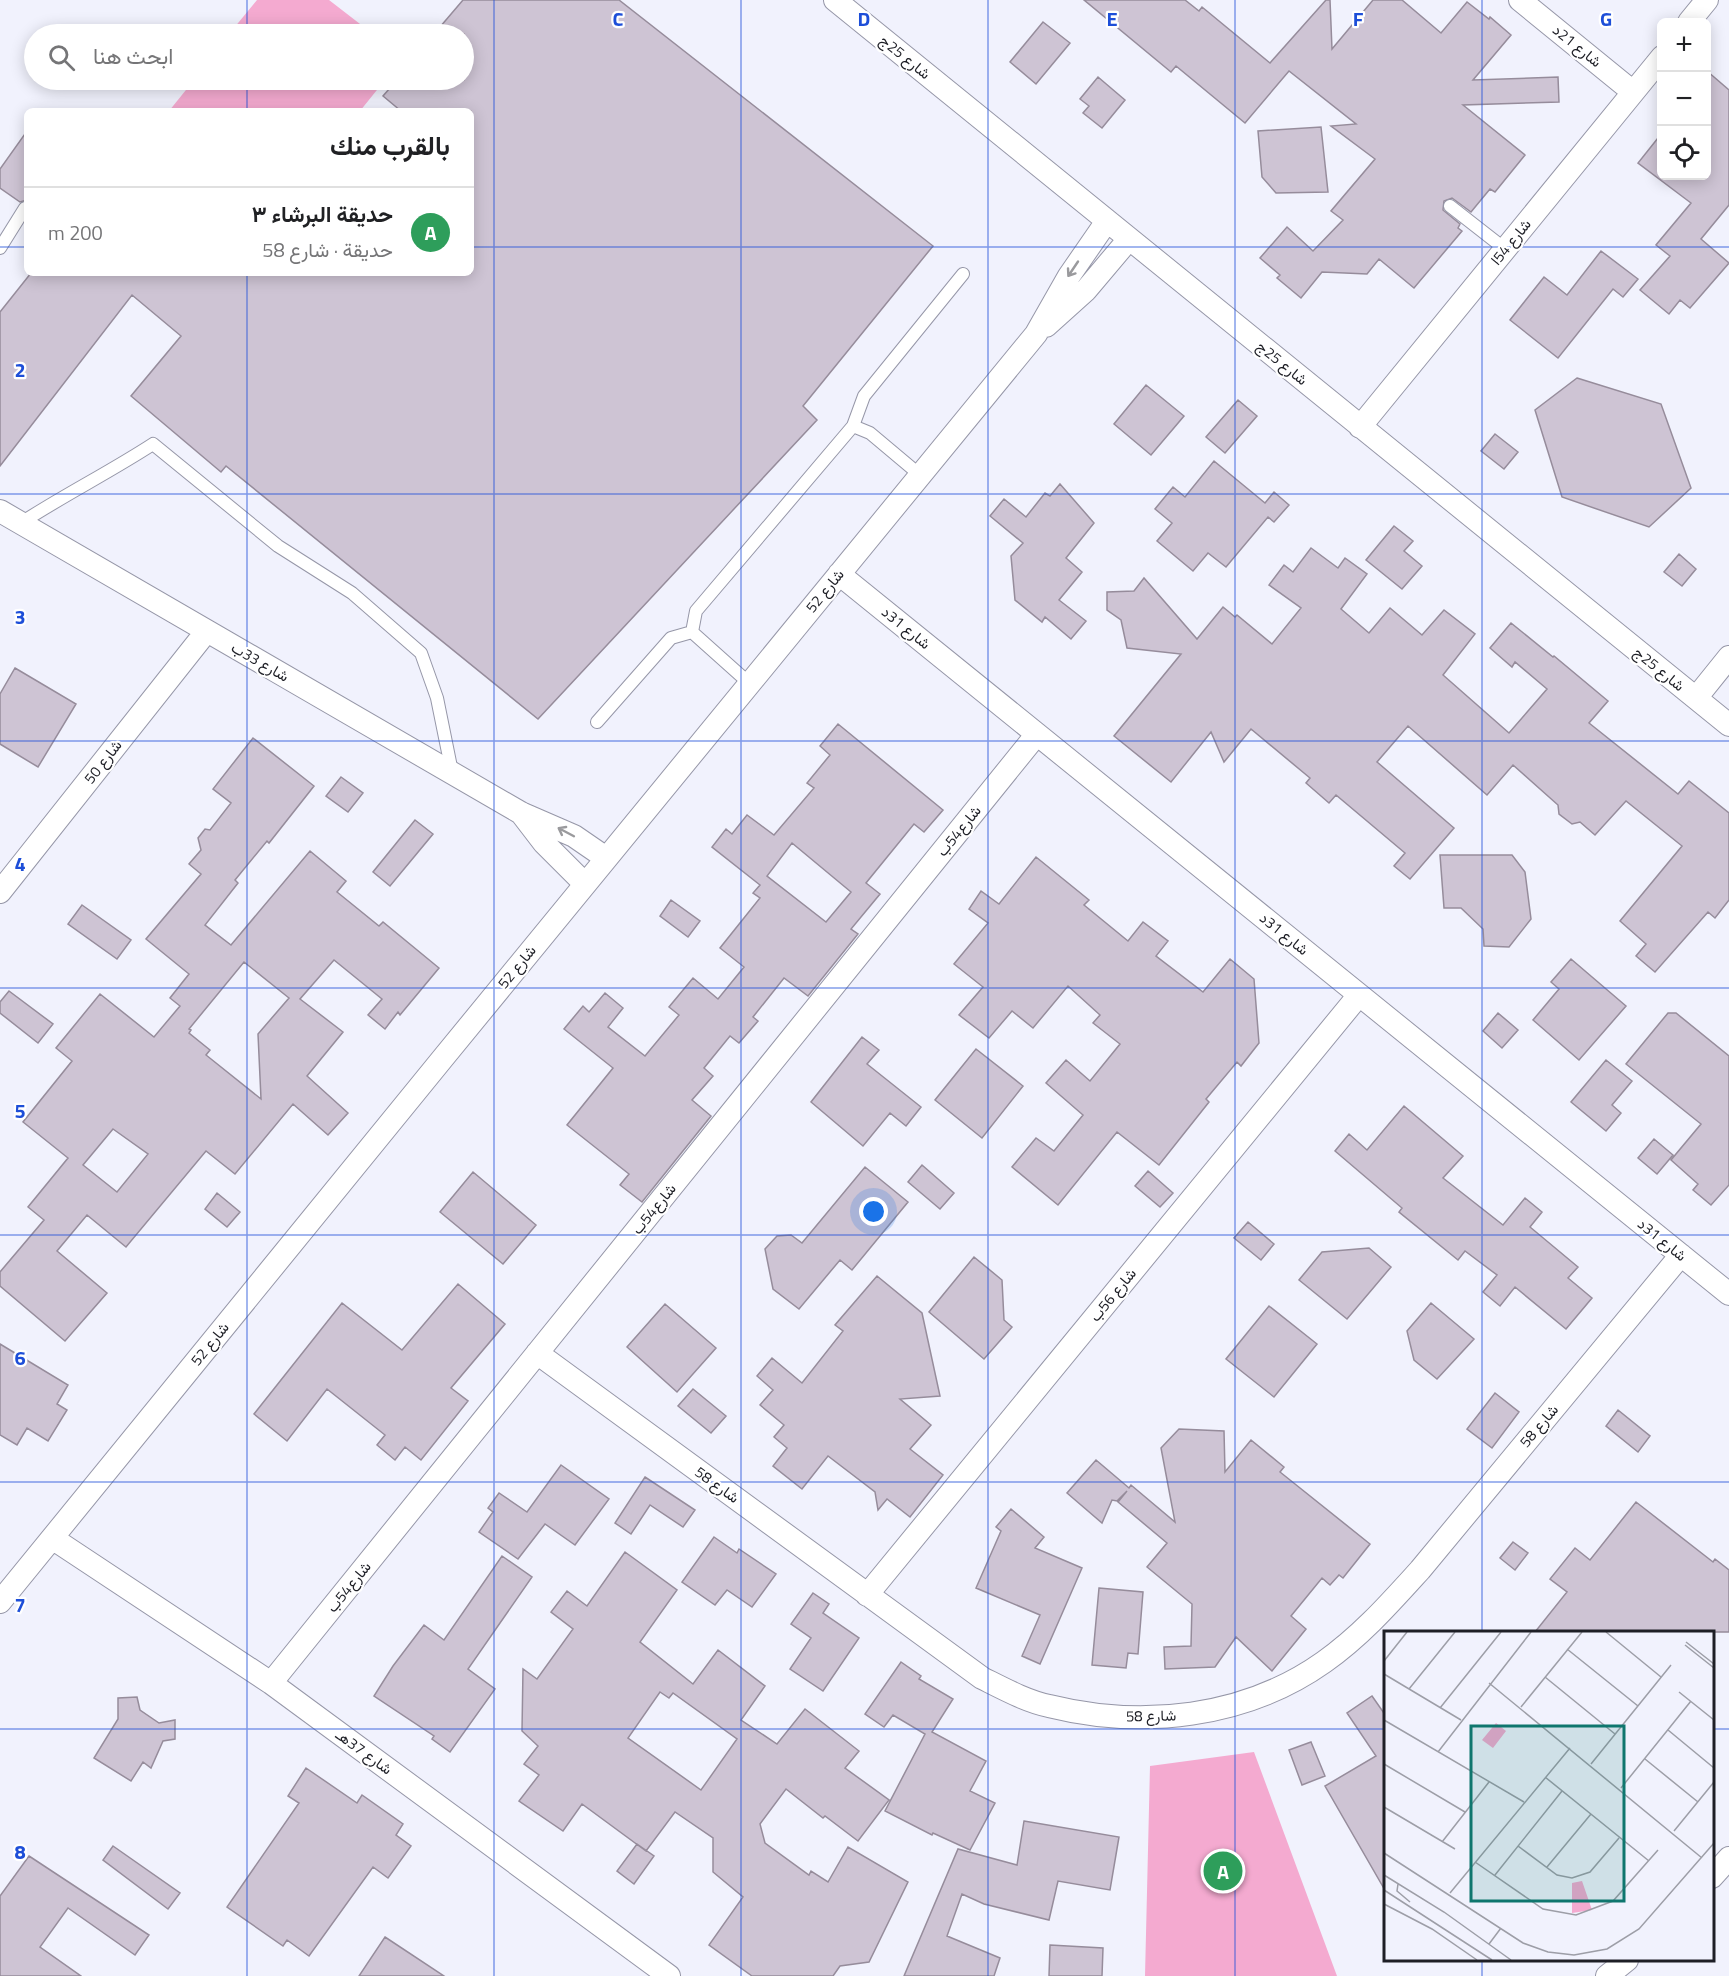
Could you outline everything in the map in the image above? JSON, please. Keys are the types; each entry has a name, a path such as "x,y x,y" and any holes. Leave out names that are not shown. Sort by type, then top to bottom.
{"street":[{"name":"شارع 25ج","path":"835,0 1729,725"},
{"name":"شارع 21د","path":"1520,0 1634,92"},
{"path":"1692,18 1707,0"},
{"name":"شارع 54ا","path":"1360,428 1657,63"},
{"name":"شارع 52","path":"1036,334 1069,276 1107,221"},
{"name":"شارع 52","path":"0,1602 1036,334 1086,290 1129,239"},
{"name":"شارع 33ب","path":"0,511 521,813 566,831 606,858"},
{"name":"شارع 31د","path":"839,574 1729,1294"},
{"name":"شارع 50","path":"0,892 206,632"},
{"path":"1695,698 1729,657"},
{"name":"شارع54ب","path":"271,1683 1037,734"},
{"name":"شارع 33ب","path":"521,813 544,843 585,884"},
{"name":"شارع 56ب","path":"867,1595 1359,995"},
{"name":"شارع 58","path":"537,1353 982,1678 1014,1694 1048,1706 1082,1712 1151,1718 1199,1713 1226,1707 1276,1689 1323,1663 1344,1647 1381,1613 1420,1570 1681,1255"},
{"name":"شارع 37هـ","path":"52,1538 271,1683 669,1976"},
{"path":"1714,1876 1729,1858"},
{"path":"1607,1976 1625,1961"}],"lane":[{"path":"1450,206 1506,249"},
{"path":"0,248 24,210"},
{"path":"692,632 696,611 854,426 864,396 963,274"},
{"path":"854,426 870,433 920,475"},
{"path":"21,523 54,501 115,468 153,444 278,546 352,593 421,653 437,698 452,772"},
{"path":"692,632 749,683"},
{"path":"597,722 671,638 692,632"}],"shaded area":[{"path":"257,0 329,0 360,24 237,24"},
{"path":"186,90 377,90 362,108 171,108"},
{"path":"1254,1752 1337,1976 1145,1976 1150,1766"}],"building":[{"path":"463,0 619,0 933,246 803,406 817,420 538,719 226,466 221,472 131,396 181,336 132,295 0,466 0,312 29,276 474,276 474,108 397,108 383,96 388,90 474,90 474,24 443,24"},
{"path":"1084,0 1185,0 1199,11 1202,7 1270,63 1326,0 1330,0 1332,49 1373,0 1402,0 1441,33 1467,2 1489,19 1490,17 1511,35 1473,80 1558,77 1559,102 1463,105 1525,155 1495,192 1490,189 1471,212 1452,198 1444,201 1443,210 1460,224 1458,228 1462,231 1414,288 1379,259 1367,274 1322,272 1301,298 1277,278 1280,275 1260,258 1287,227 1313,251 1343,220 1331,211 1375,159 1331,126 1356,124 1289,71 1245,123 1176,66 1171,72"},
{"path":"1043,22 1070,43 1036,84 1010,62"},
{"path":"1711,74 1729,90 1729,205 1701,239 1729,263 1690,308 1680,300 1669,314 1640,290 1670,256 1656,245 1691,203 1661,180 1711,180"},
{"path":"1098,77 1125,100 1102,128 1083,113 1089,106 1080,99"},
{"path":"1321,127 1328,192 1276,193 1262,177 1258,131"},
{"path":"24,135 24,201 20,202 0,188 0,169"},
{"path":"1657,139 1657,177 1638,163"},
{"path":"1601,251 1638,279 1623,297 1613,289 1558,358 1510,320 1544,277 1567,295"},
{"path":"1577,378 1661,404 1691,488 1649,527 1562,497 1535,410"},
{"path":"1146,385 1184,416 1151,455 1114,424"},
{"path":"1238,400 1257,416 1225,453 1206,437"},
{"path":"1495,434 1518,452 1504,469 1481,451"},
{"path":"1214,461 1265,503 1274,492 1289,505 1274,522 1268,517 1226,567 1208,553 1193,571 1157,541 1172,523 1155,509 1173,487 1185,497"},
{"path":"1060,484 1094,523 1066,558 1082,572 1059,600 1086,621 1071,639 1045,617 1042,622 1015,600 1011,556 1023,543 990,516 1004,499 1026,517 1045,493 1050,496"},
{"path":"1394,526 1413,541 1404,551 1422,566 1402,589 1366,560"},
{"path":"1311,548 1338,568 1345,558 1367,574 1341,609 1369,633 1390,608 1422,635 1444,610 1475,634 1443,675 1509,733 1547,689 1515,662 1512,667 1490,648 1511,623 1608,701 1589,723 1678,794 1689,781 1729,813 1729,900 1715,918 1708,912 1655,972 1636,956 1646,944 1620,921 1682,846 1626,801 1595,835 1580,822 1572,824 1559,814 1558,805 1513,765 1487,795 1408,726 1377,762 1454,828 1410,879 1394,866 1405,853 1336,795 1329,803 1306,783 1310,778 1251,729 1224,762 1211,732 1171,782 1114,736 1181,654 1127,648 1121,620 1107,610 1107,592 1134,591 1144,578 1197,639 1223,607 1235,617 1237,615 1272,644 1301,608 1269,585 1284,565 1293,572"},
{"path":"1679,554 1696,569 1682,586 1664,572"},
{"path":"15,668 76,704 38,767 0,744 0,694"},
{"path":"838,724 943,810 924,832 914,824 866,883 880,894 851,929 858,934 808,996 784,978 753,1017 758,1021 739,1043 730,1036 704,1068 713,1076 692,1100 711,1116 642,1202 620,1185 629,1174 567,1125 613,1068 564,1029 583,1006 589,1012 605,993 623,1008 608,1027 645,1056 679,1015 669,1007 693,978 718,999 744,967 720,948 760,898 753,893 760,885 712,847 726,829 732,834 747,815 774,835 814,788 807,783 830,755 820,746","holes":["792,843 851,892 826,922 767,876"]},
{"path":"253,738 314,786 269,843 267,841 235,880 238,883 205,925 231,945 310,851 346,881 337,892 379,926 383,922 439,968 400,1015 398,1012 385,1029 368,1015 382,999 334,960 300,999 343,1032 307,1076 348,1113 328,1135 293,1104 235,1174 206,1151 126,1247 87,1215 57,1251 107,1293 65,1341 0,1286 0,1272 44,1220 28,1207 68,1158 23,1122 72,1061 56,1048 100,994 154,1037 180,1006 170,998 189,974 146,939 201,874 189,864 201,850 198,838 205,829 210,830 231,803 213,789","holes":["244,962 289,998 258,1034 261,1099 206,1055 210,1050 189,1033 191,1030 189,1029","113,1129 148,1154 117,1192 83,1165"]},
{"path":"341,777 363,793 348,812 326,796"},
{"path":"415,820 433,834 390,886 373,872"},
{"path":"1440,855 1512,855 1525,872 1531,919 1509,947 1484,946 1483,929 1461,908 1444,908"},
{"path":"1036,857 1089,900 1084,905 1128,941 1143,922 1168,941 1156,956 1203,992 1230,959 1254,979 1259,1043 1241,1066 1237,1062 1206,1099 1209,1102 1159,1165 1117,1132 1058,1205 1012,1167 1036,1138 1054,1151 1083,1115 1046,1083 1066,1060 1090,1081 1120,1044 1093,1023 1100,1015 1068,986 1033,1028 1012,1011 989,1038 959,1015 983,987 954,964 988,923 969,909 981,891 999,904"},
{"path":"671,900 700,921 688,937 660,916"},
{"path":"82,905 131,940 117,959 68,924"},
{"path":"1571,959 1626,1006 1579,1060 1533,1020 1559,989 1551,982"},
{"path":"9,991 53,1024 38,1043 0,1013 0,1002"},
{"path":"1498,1013 1518,1030 1502,1048 1483,1031"},
{"path":"1668,1013 1676,1013 1729,1056 1729,1185 1711,1205 1693,1190 1698,1184 1671,1160 1701,1124 1626,1064"},
{"path":"862,1037 879,1050 867,1064 921,1107 906,1126 890,1113 863,1146 811,1102"},
{"path":"976,1049 1023,1086 982,1138 935,1100"},
{"path":"1606,1060 1632,1081 1612,1105 1621,1113 1606,1131 1571,1102"},
{"path":"1404,1106 1463,1156 1443,1178 1503,1225 1525,1198 1542,1212 1530,1227 1578,1267 1568,1278 1592,1298 1566,1329 1515,1287 1500,1306 1483,1292 1497,1275 1465,1251 1458,1260 1399,1212 1402,1208 1335,1151 1349,1134 1367,1150"},
{"path":"1654,1139 1673,1155 1657,1174 1638,1158"},
{"path":"922,1165 954,1193 940,1209 908,1182"},
{"path":"865,1167 908,1202 852,1270 840,1260 799,1309 773,1289 765,1249 777,1236 791,1235 802,1243"},
{"path":"1148,1171 1173,1193 1160,1207 1135,1186"},
{"path":"473,1172 536,1225 503,1264 440,1212"},
{"path":"217,1193 240,1212 227,1227 205,1209"},
{"path":"1248,1222 1274,1244 1261,1260 1234,1238"},
{"path":"1369,1248 1391,1267 1347,1319 1299,1280 1322,1252"},
{"path":"974,1257 1002,1280 1004,1320 1012,1327 984,1359 929,1312"},
{"path":"877,1276 922,1313 940,1396 900,1399 931,1425 910,1449 943,1475 910,1517 887,1499 878,1510 875,1492 828,1456 802,1489 773,1466 787,1448 774,1437 784,1425 760,1405 773,1390 757,1376 772,1358 802,1383 843,1331 835,1325"},
{"path":"458,1284 505,1324 451,1388 468,1401 421,1460 405,1447 395,1460 377,1445 385,1435 327,1389 287,1441 254,1414 342,1303 402,1350"},
{"path":"1431,1303 1474,1339 1437,1379 1414,1360 1407,1331"},
{"path":"665,1304 716,1348 677,1392 627,1347"},
{"path":"1269,1306 1317,1344 1274,1397 1226,1359"},
{"path":"0,1344 68,1385 57,1404 67,1410 48,1441 27,1428 17,1445 0,1435"},
{"path":"693,1389 726,1416 711,1433 678,1406"},
{"path":"1495,1393 1519,1412 1492,1448 1467,1429"},
{"path":"1618,1410 1650,1436 1638,1452 1606,1426"},
{"path":"1179,1429 1224,1431 1225,1472 1251,1440 1284,1467 1280,1472 1370,1544 1343,1578 1339,1575 1330,1585 1322,1578 1291,1616 1306,1629 1272,1671 1236,1637 1215,1667 1165,1669 1164,1647 1191,1646 1192,1604 1147,1567 1167,1543 1118,1502 1127,1491 1117,1501 1112,1500 1102,1523 1067,1493 1096,1460 1129,1488 1131,1485 1175,1522 1161,1448"},
{"path":"561,1465 609,1499 575,1545 545,1524 518,1559 479,1532 493,1512 488,1508 499,1493 527,1512"},
{"path":"645,1477 695,1510 683,1527 650,1505 631,1534 615,1523"},
{"path":"1636,1502 1713,1562 1715,1559 1729,1570 1729,1632 1536,1631 1567,1592 1550,1579 1575,1548 1590,1560"},
{"path":"1011,1509 1044,1537 1035,1548 1082,1568 1040,1664 1022,1656 1040,1615 976,1588 1001,1531 996,1527"},
{"path":"714,1537 737,1553 739,1549 776,1574 752,1607 727,1590 715,1605 682,1582"},
{"path":"1513,1542 1528,1553 1515,1570 1500,1558"},
{"path":"625,1552 677,1590 640,1642 693,1684 718,1650 765,1686 741,1720 777,1744 805,1709 859,1751 845,1768 889,1800 858,1841 825,1816 823,1818 786,1789 760,1824 765,1843 809,1875 811,1871 828,1882 848,1847 908,1882 869,1962 840,1966 833,1976 752,1976 709,1945 743,1897 713,1872 713,1838 675,1812 646,1851 582,1804 563,1831 519,1801 539,1775 524,1764 538,1746 522,1731 523,1669 537,1679 573,1629 551,1612 567,1591 587,1606","holes":["660,1692 669,1698 673,1693 737,1739 701,1790 628,1738"]},
{"path":"502,1556 532,1577 468,1669 495,1689 450,1752 432,1739 434,1736 374,1696 424,1625 444,1640"},
{"path":"1099,1588 1143,1592 1138,1654 1128,1653 1126,1668 1092,1665"},
{"path":"813,1593 829,1604 823,1613 859,1638 823,1691 790,1669 811,1638 791,1624"},
{"path":"901,1662 921,1676 919,1679 953,1699 932,1732 986,1761 970,1791 995,1803 970,1850 933,1833 932,1835 885,1811 925,1734 893,1715 884,1727 865,1714"},
{"path":"1372,1696 1384,1713 1384,1889 1325,1786 1376,1756 1347,1713"},
{"path":"137,1697 140,1710 159,1723 175,1720 175,1739 163,1741 151,1768 143,1762 131,1781 94,1758 118,1719 118,1698"},
{"path":"1311,1742 1325,1776 1302,1785 1289,1750"},
{"path":"306,1768 357,1803 362,1795 403,1824 396,1835 411,1846 388,1878 373,1867 309,1956 287,1940 283,1946 227,1907 299,1803 288,1796"},
{"path":"1024,1821 1119,1837 1110,1890 1058,1881 1049,1920 984,1904 962,1894 947,1936 1000,1958 994,1976 904,1976 958,1849 1017,1865"},
{"path":"637,1844 654,1856 634,1884 617,1871"},
{"path":"113,1846 180,1893 168,1909 103,1860"},
{"path":"29,1856 149,1935 135,1955 68,1908 40,1947 81,1976 0,1976 0,1896"},
{"path":"385,1937 444,1976 359,1976"},
{"path":"1050,1945 1103,1948 1102,1976 1049,1976"}],"place":[{"name":"حديقة البرشاء ٣","path":"1223,1871"}]}
